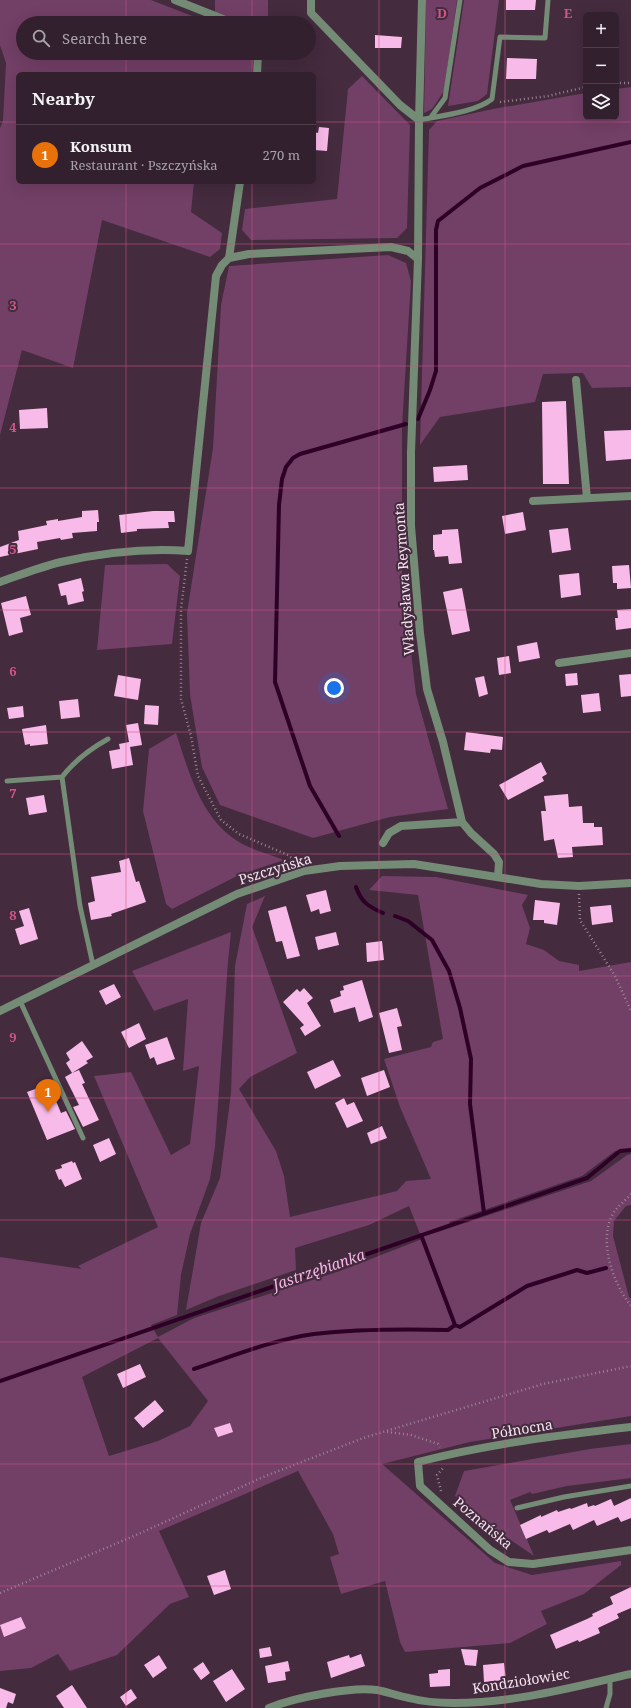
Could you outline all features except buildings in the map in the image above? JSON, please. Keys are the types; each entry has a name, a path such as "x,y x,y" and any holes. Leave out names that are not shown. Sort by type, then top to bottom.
{"street":[{"path":"175,0 215,16"},
{"path":"311,0 311,13 314,16"},
{"name":"Władysława Reymonta","path":"422,0 418,259 411,452 411,526 416,587 427,689 443,742 462,822 470,833 494,854 499,862 498,877"},
{"path":"316,18 400,105 419,120"},
{"path":"257,72 258,60"},
{"path":"229,258 240,184"},
{"path":"0,582 60,562 108,554 172,550 188,551 216,276 222,265 229,258 250,254 391,247 408,251 418,259"},
{"path":"576,380 587,498"},
{"path":"533,501 631,496"},
{"path":"559,663 631,653"},
{"path":"383,843 389,833 400,826 462,822"},
{"name":"Pszczyńska","path":"0,1010 237,894 304,871 340,866 414,864 541,884 579,886 631,883"},
{"name":"Północna","path":"418,1462 446,1455 513,1443 631,1427"},
{"name":"Poznańska","path":"418,1462 420,1486 490,1550 509,1562 533,1564 631,1550"},
{"name":"Kondziołowiec","path":"269,1708 279,1704 340,1691 361,1689 376,1690 429,1702 460,1703 499,1700 546,1693 631,1674"}],"lane":[{"path":"431,117 445,98 460,0"},
{"path":"419,120 457,113 487,103 492,99 500,37 545,38 548,0"},
{"path":"7,781 62,777 72,765 91,749 108,739"},
{"path":"62,777 80,906 92,965"},
{"path":"20,1001 83,1138"},
{"path":"517,1508 564,1497 631,1486"},
{"path":"606,1708 610,1694 610,1678"}],"path":[{"path":"619,83 631,83"},
{"path":"487,103 548,96 583,88"},
{"path":"188,551 181,608 181,699 191,736 198,776 221,820 239,834 288,855 304,871"},
{"path":"579,886 580,920 615,976 631,1011"},
{"path":"631,1194 614,1212 606,1234 609,1258 622,1295 631,1306"},
{"path":"0,1592 134,1536 263,1477 366,1437 543,1384 631,1366"},
{"path":"384,1432 411,1435 438,1444 446,1455 450,1464 442,1467 437,1475 443,1498"}],"shaded area":[{"path":"0,0 151,0 192,16 16,16 16,60 253,60 252,72 16,72 16,184 194,184 191,212 222,233 220,249 210,257 102,220 73,368 22,350 0,435 0,128 3,121 6,63 0,45"},
{"path":"215,0 268,0 268,16 215,16"},
{"path":"426,0 457,0 444,91 432,109 424,113"},
{"path":"464,0 499,0 487,94 478,101 448,106"},
{"path":"362,76 410,125 407,228 397,238 251,240 242,230 245,209 337,199 348,89"},
{"path":"631,87 631,387 592,388 583,373 543,374 535,402 440,417 420,445 429,130 437,121 493,109 583,94 583,120 619,120 619,89"},
{"path":"388,255 406,263 411,281 402,427 402,576 416,694 448,809 390,817 313,838 220,805 202,767 190,695 187,613 213,448 221,305 229,266"},
{"path":"167,564 180,576 172,644 97,650 105,565"},
{"path":"176,733 198,794 215,821 226,832 244,845 284,860 239,875 172,909 166,904 143,811 149,749"},
{"path":"382,876 436,877 528,895 522,905 530,928 526,944 544,950 559,961 579,965 579,971 631,962 631,1148 615,1151 582,1176 449,1222 451,1225 432,1234 591,1181 627,1155 631,1154 631,1205 626,1206 614,1221 613,1236 629,1297 631,1299 631,1416 470,1442 382,1464 495,1563 532,1575 621,1561 621,1565 584,1594 541,1611 547,1624 510,1643 405,1652 400,1642 385,1581 341,1594 330,1557 339,1554 333,1534 298,1471 159,1531 189,1597 170,1604 117,1655 70,1671 58,1654 31,1668 0,1671 0,1257 82,1269 78,1266 158,1227 94,1076 131,1072 171,1155 190,1144 199,1066 183,1071 188,999 154,1011 132,971 231,932 215,1147 210,1179 190,1234 181,1275 177,1315 151,1325 158,1337 194,1318 340,1271 422,1239 409,1206 369,1225 295,1248 296,1270 219,1296 186,1310 201,1223 220,1178 231,1093 235,966 247,904 265,896 252,927 297,1053 250,1077 239,1089 276,1151 284,1176 290,1217 397,1191 406,1181 431,1179 400,1107 384,1059 431,1047 433,1042 443,1039 418,895 369,890","holes":["158,1338 208,1401 190,1426 158,1441 109,1456 82,1377"]},
{"path":"631,1444 631,1478 567,1486 532,1494 530,1492 510,1500 534,1556 487,1524 455,1496 464,1471 590,1449"}],"waterway":[{"path":"418,419 436,371 436,230 438,221 480,188 523,166 631,142"},
{"path":"339,836 310,786 275,682 279,505 282,479 286,467 293,458 300,454 406,424"},
{"path":"356,887 360,897 366,903 383,913"},
{"path":"395,916 408,921 432,940 449,971 460,1008 471,1059 470,1104 484,1213"},
{"name":"Jastrzębianka","path":"0,1381 587,1178 620,1151 631,1150"},
{"path":"421,1235 455,1325"},
{"path":"194,1369 268,1344 314,1334 347,1331 448,1330 455,1325 460,1327 527,1286 577,1270 587,1273 606,1268"}],"place":[{"name":"Konsum","path":"48,1112"}]}
